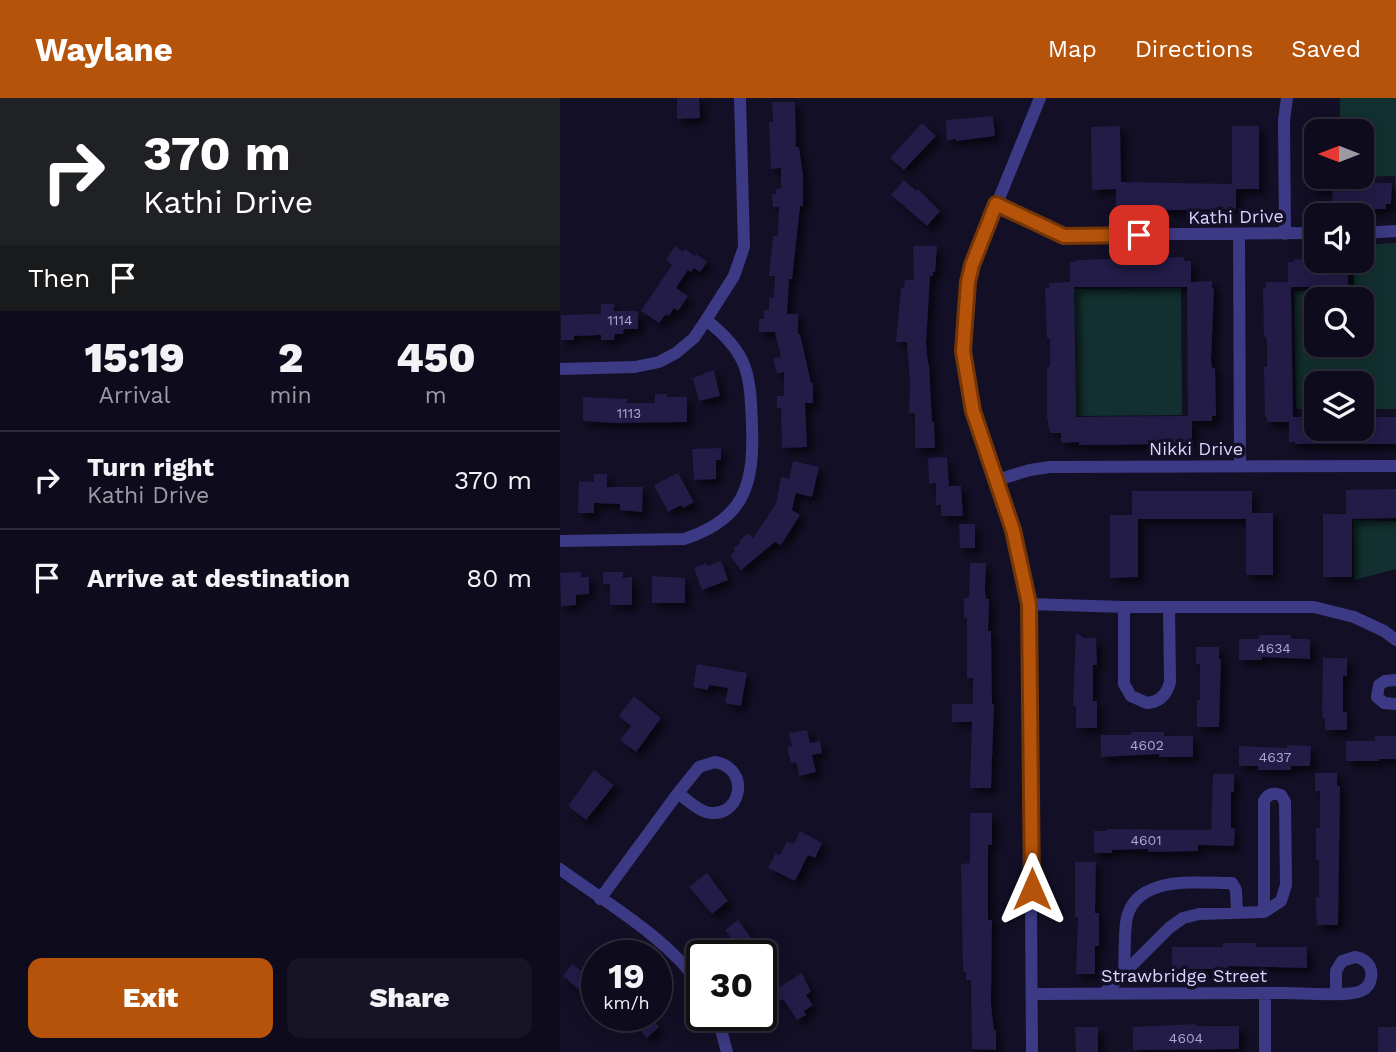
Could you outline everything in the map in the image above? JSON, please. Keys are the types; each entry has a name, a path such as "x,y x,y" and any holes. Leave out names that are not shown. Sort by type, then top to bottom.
{"street":[{"path":"560,369 635,367 659,362 676,354 694,338 706,320 734,276 744,247 740,98"},
{"path":"1032,1052 1029,604 1017,542 973,411 963,351 968,282 979,246 1040,98"},
{"path":"1284,234 1284,120 1287,98"},
{"name":"Kathi Drive","path":"996,204 1064,236 1304,233"},
{"path":"1374,233 1395,232"},
{"path":"1239,234 1240,466"},
{"path":"560,541 684,539 701,534 720,522 743,496 752,462 749,381 742,359 733,344 706,320"},
{"name":"Nikki Drive","path":"997,480 1043,468 1396,466"},
{"path":"1029,604 1124,607 1302,606 1321,608 1363,621 1396,640"},
{"path":"1124,607 1125,684 1131,696 1147,703 1161,698 1167,692 1170,682 1169,607"},
{"path":"1396,680 1385,681 1380,685 1377,697 1384,703 1396,704"},
{"path":"600,899 678,793 699,767 710,762 727,766 735,774 738,785 735,801 724,811 718,812 701,810 678,793"},
{"path":"1104,993 1183,918 1195,915 1264,912 1281,901 1286,885 1285,802 1281,795 1274,793 1264,802 1264,912"},
{"path":"560,869 666,947 686,966"},
{"path":"1125,973 1126,922 1133,905 1151,888 1169,884 1233,884 1236,890 1237,913"},
{"name":"Strawbridge Street","path":"1032,993 1336,993"},
{"path":"1265,993 1265,1052"},
{"path":"721,1031 727,1052"}],"green space":[{"path":"1340,98 1396,98 1396,209 1395,176 1374,177 1374,119 1340,119"},
{"path":"1396,243 1396,409 1374,409 1374,371 1304,371 1304,409 1296,409 1294,292 1304,291 1304,357 1374,357 1374,287 1332,287 1354,284 1354,273 1374,273 1374,244"},
{"path":"1181,288 1182,415 1075,416 1074,289"},
{"path":"1353,520 1396,521 1396,569 1354,580"}],"building":[{"path":"677,98 699,98 700,118 677,119"},
{"path":"772,102 795,102 796,147 799,147 803,175 803,206 800,206 792,279 789,279 787,314 798,314 798,334 813,383 813,403 805,403 807,447 782,448 781,408 777,408 777,396 784,396 784,372 777,374 773,359 781,357 775,332 759,332 759,319 764,319 764,310 769,310 769,298 774,298 775,276 769,276 773,236 778,236 779,207 773,207 772,194 776,194 776,189 781,188 781,168 771,169 769,122 773,122"},
{"path":"993,116 995,136 947,140 946,120"},
{"path":"922,123 936,136 904,170 890,158"},
{"path":"1120,126 1121,182 1232,184 1232,126 1259,126 1259,189 1236,189 1236,209 1116,211 1116,189 1092,190 1091,127"},
{"path":"904,180 916,191 918,189 940,211 927,226 891,195"},
{"path":"1374,183 1392,183 1391,204 1386,204 1386,209 1374,209 1374,203 1332,203 1333,189 1374,189"},
{"path":"675,246 683,252 685,249 695,256 696,254 707,262 700,272 694,268 691,272 688,270 676,288 688,296 678,311 674,308 669,316 666,314 659,323 641,311 672,265 666,260"},
{"path":"913,246 937,246 935,272 930,276 926,343 935,448 915,448 915,413 909,413 907,342 896,342 901,288 904,288 905,280 914,280"},
{"path":"1184,257 1184,261 1191,261 1191,282 1212,281 1211,360 1212,368 1215,368 1216,416 1212,416 1212,421 1192,421 1192,442 1079,445 1079,442 1061,443 1061,433 1050,433 1047,417 1047,367 1050,367 1050,339 1047,338 1045,288 1049,288 1049,283 1070,282 1070,262","holes":["1074,287 1187,287 1188,416 1076,417"]},
{"path":"1294,259 1304,260 1304,273 1348,273 1348,287 1291,287 1293,417 1304,417 1304,441 1374,441 1374,417 1396,417 1396,444 1295,444 1289,442 1289,422 1267,422 1264,367 1267,367 1267,343 1264,337 1263,288 1266,288 1266,282 1288,282 1288,262 1294,262"},
{"path":"601,304 614,304 614,311 638,311 638,329 624,329 623,334 615,334 614,340 601,340 601,335 574,336 574,340 561,340 561,315 601,314"},
{"path":"714,370 720,396 699,401 693,378"},
{"path":"655,394 687,397 687,422 583,421 583,397 627,399 627,403 655,403"},
{"path":"721,448 721,460 716,460 716,479 694,480 692,449"},
{"path":"947,457 949,486 961,486 963,516 941,516 941,505 936,505 936,483 929,484 928,458"},
{"path":"793,461 819,467 812,497 796,493 792,510 800,515 781,545 775,542 741,570 730,556 735,551 733,549 749,533 753,538 776,504 781,477 789,479"},
{"path":"678,473 694,502 668,512 654,485"},
{"path":"594,474 607,474 607,487 643,487 642,512 620,510 620,504 594,503 594,513 578,513 579,481 594,482"},
{"path":"1396,489 1396,518 1352,519 1352,577 1323,577 1323,514 1346,514 1346,490"},
{"path":"1132,491 1252,491 1252,513 1273,513 1273,575 1246,575 1246,519 1138,519 1138,577 1110,578 1110,515 1132,515"},
{"path":"959,524 975,524 975,548 960,548"},
{"path":"721,561 728,580 702,590 694,568"},
{"path":"970,563 986,563 985,590 986,599 989,599 988,631 991,631 994,704 991,788 970,788 972,722 952,722 952,704 973,704 973,678 967,678 967,618 964,618 964,598 969,598"},
{"path":"581,572 581,577 589,577 589,594 576,595 576,605 561,606 560,573"},
{"path":"603,572 623,572 623,578 632,577 632,605 610,605 610,584 603,584"},
{"path":"652,576 685,578 685,603 652,603"},
{"path":"1076,632 1084,638 1096,638 1097,665 1093,665 1093,701 1097,701 1097,728 1076,728 1076,706 1073,706"},
{"path":"1259,635 1291,635 1291,639 1310,639 1310,659 1262,657 1262,660 1239,660 1239,639 1259,639"},
{"path":"1196,647 1219,647 1219,727 1197,727 1200,664 1196,664"},
{"path":"1323,658 1347,658 1347,676 1343,676 1343,712 1347,712 1347,730 1325,730 1325,718 1322,718"},
{"path":"697,664 747,673 741,706 725,703 728,688 709,685 708,690 693,687"},
{"path":"634,696 661,718 636,752 620,740 631,726 619,716"},
{"path":"807,730 810,743 820,741 822,753 812,755 816,772 799,776 797,765 795,762 791,763 787,747 792,746 789,733"},
{"path":"1131,732 1164,732 1164,736 1193,736 1193,757 1159,757 1159,754 1101,757 1101,735 1131,735"},
{"path":"1375,736 1396,736 1396,759 1346,761 1346,741 1375,741"},
{"path":"1287,745 1311,746 1310,766 1291,766 1291,770 1258,770 1258,766 1239,766 1239,746 1287,748"},
{"path":"594,770 614,785 586,820 568,806"},
{"path":"1315,773 1337,773 1337,786 1340,786 1338,925 1317,925 1319,860 1316,860 1316,828 1320,828 1320,791 1315,791"},
{"path":"1213,774 1234,774 1231,828 1235,828 1234,846 1198,845 1198,851 1148,852 1148,849 1094,853 1094,831 1211,830"},
{"path":"970,813 992,813 992,845 988,845 988,920 992,920 991,1004 996,1030 996,1050 972,1049 971,980 966,980 966,972 963,972 961,864 970,863"},
{"path":"800,831 822,843 815,858 808,855 795,881 768,868 776,853 780,855 787,841 794,844"},
{"path":"1075,862 1096,862 1095,913 1099,913 1099,946 1095,946 1095,974 1076,974 1078,917 1075,917"},
{"path":"707,873 728,901 712,914 689,887"},
{"path":"738,920 753,940 731,940 725,930"},
{"path":"1223,943 1256,943 1256,947 1307,947 1307,968 1228,966 1228,969 1172,969 1172,947 1223,947"},
{"path":"572,964 581,970 581,991 563,976"},
{"path":"802,973 811,992 806,995 813,1005 804,1011 806,1015 797,1020 783,999 779,1001 777,988"},
{"path":"1196,1024 1239,1026 1239,1049 1133,1050 1133,1027"},
{"path":"1075,1027 1098,1027 1098,1052 1076,1052"},
{"path":"1378,1027 1396,1027 1396,1052 1378,1052"},
{"path":"641,1031 655,1031 647,1038"}],"route":[{"path":"1032,889 1029,604 1013,530 975,420 967,386 963,351 965,299 972,265 996,204 1064,236 1139,235"}]}
